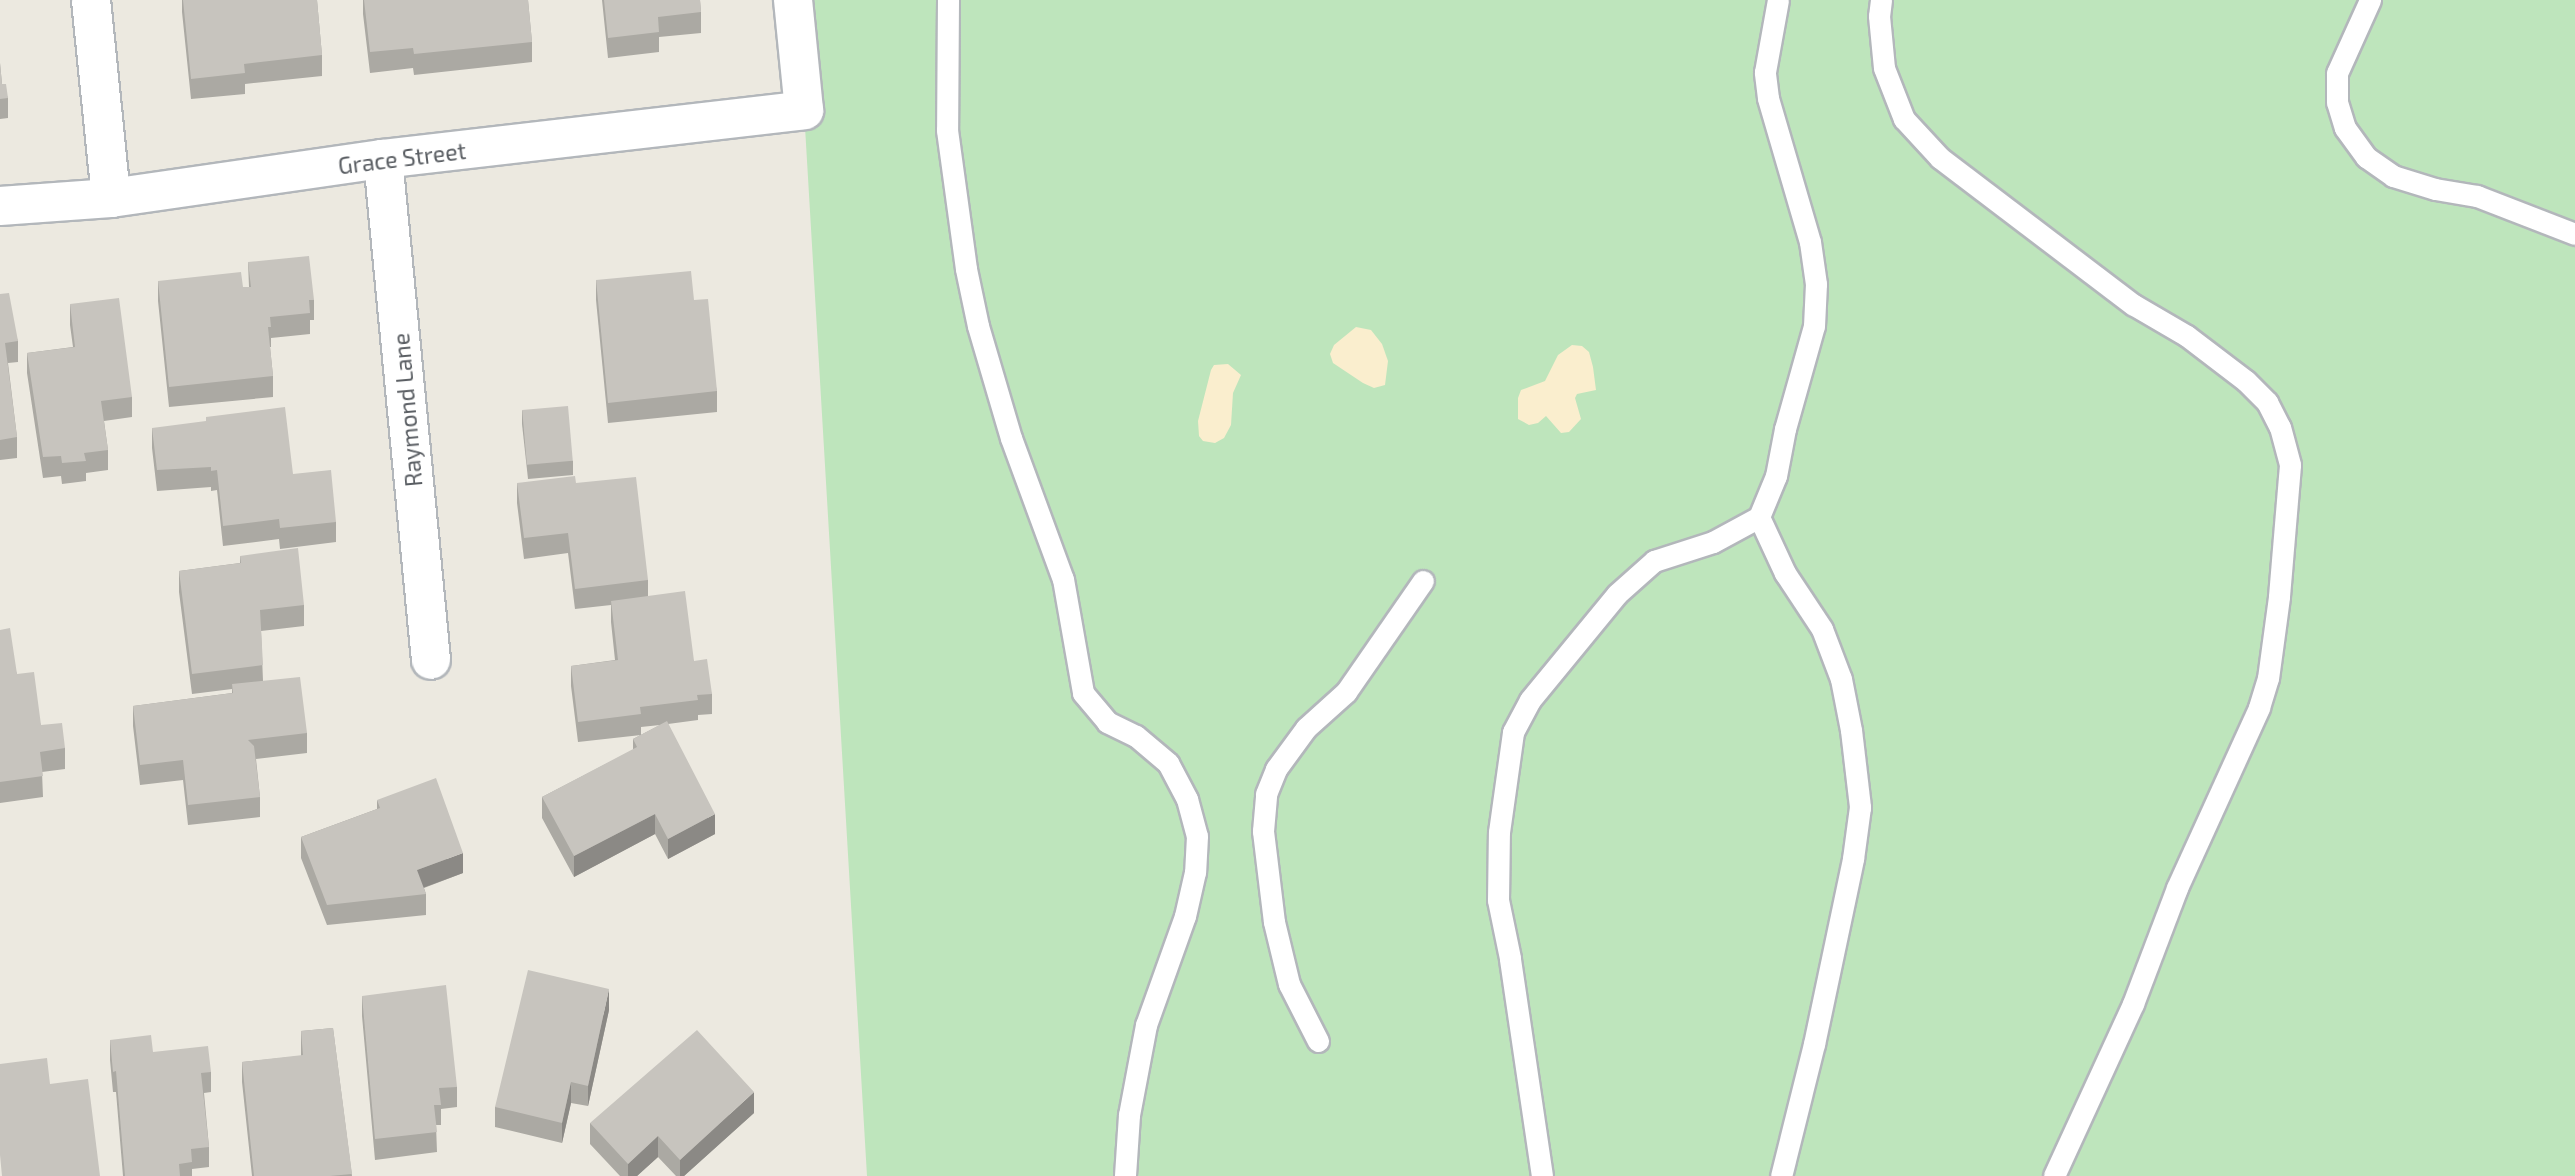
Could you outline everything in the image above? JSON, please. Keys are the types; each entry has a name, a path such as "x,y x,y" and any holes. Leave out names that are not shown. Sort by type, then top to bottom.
{"street":[{"path":"91,0 111,198"},
{"name":"Grace Street","path":"0,206 111,198 383,159 804,110 793,0"},
{"name":"Raymond Lane","path":"383,159 431,660"}],"lane":[{"path":"948,0 947,130 966,269 978,326 1011,439 1036,499 1063,579 1083,693 1107,722 1136,736 1168,763 1188,799 1197,836 1195,872 1185,916 1146,1025 1129,1115 1125,1176"},
{"path":"1542,1176 1510,958 1498,900 1499,832 1513,732 1530,700 1617,594 1654,561 1713,542 1759,517 1776,476 1785,429 1815,326 1816,284 1804,219 1768,98 1765,72 1778,0"},
{"path":"1881,0 1879,16 1884,68 1903,119 1940,158 2134,305 2187,336 2246,381 2267,402 2280,427 2290,465 2279,597 2268,678 2259,708 2188,863 2133,1004 2054,1176"},
{"path":"2370,0 2337,73 2337,102 2346,128 2367,157 2393,176 2435,189 2477,196 2575,234"},
{"path":"1759,517 1785,573 1822,629 1841,679 1860,807 1853,859 1814,1044 1781,1176"},
{"path":"1318,1041 1289,984 1274,922 1264,831 1266,794 1276,769 1306,728 1346,692 1423,581"}],"green space":[{"path":"792,0 2575,0 2575,1176 867,1176 804,110"}],"sand":[{"path":"1356,327 1371,330 1382,344 1388,361 1385,385 1374,388 1333,363 1330,354 1334,345"},
{"path":"1572,345 1582,346 1589,352 1596,390 1577,394 1575,398 1581,419 1569,432 1561,433 1546,416 1538,423 1529,425 1518,419 1518,398 1521,390 1545,381 1558,355"},
{"path":"1228,364 1241,375 1233,393 1231,425 1224,438 1215,443 1203,441 1199,436 1198,421 1211,370 1214,365"}],"building":[{"path":"183,0 317,0 322,55 244,64 245,73 191,79"},
{"path":"364,0 528,0 532,42 414,54 413,48 370,52"},
{"path":"604,0 700,0 701,12 658,17 659,32 608,38"},
{"path":"0,63 2,84 6,84 8,98 0,99"},
{"path":"309,256 314,300 309,300 310,313 270,317 271,327 268,327 273,376 169,387 158,281 241,272 243,287 251,287 248,262"},
{"path":"691,271 694,300 708,299 717,391 608,403 596,280"},
{"path":"9,293 18,341 5,343 17,437 0,440 0,294"},
{"path":"119,298 132,397 101,401 108,450 84,453 86,461 62,463 61,456 43,457 27,353 75,347 70,304"},
{"path":"568,406 573,461 527,465 522,410"},
{"path":"285,407 293,474 331,470 336,522 280,528 279,519 223,526 217,470 211,471 211,467 157,470 152,428 206,421 206,417"},
{"path":"575,476 576,483 636,477 648,580 575,589 568,533 524,538 517,483"},
{"path":"298,548 304,605 260,610 263,665 192,674 179,571 241,563 240,556"},
{"path":"685,591 694,661 707,659 712,694 697,695 698,700 640,707 641,714 578,722 571,666 618,660 611,601"},
{"path":"10,628 17,674 34,672 41,725 62,723 65,748 40,752 43,776 0,782 0,630"},
{"path":"300,677 307,733 248,740 254,746 260,797 188,805 183,760 140,765 133,706 233,693 232,684"},
{"path":"667,721 715,814 668,839 655,814 574,856 542,797 637,747 633,739"},
{"path":"436,778 463,853 417,870 426,894 327,905 301,837 380,808 377,800"},
{"path":"528,970 609,989 588,1086 571,1082 562,1123 495,1107"},
{"path":"446,985 457,1087 439,1088 441,1105 434,1105 437,1132 375,1139 362,996"},
{"path":"333,1028 352,1174 254,1176 242,1062 303,1055 301,1031"},
{"path":"697,1030 754,1092 680,1160 658,1136 628,1164 590,1123"},
{"path":"151,1035 153,1052 208,1046 211,1072 201,1073 209,1147 191,1149 192,1162 179,1164 180,1176 125,1176 116,1071 113,1072 110,1040"},
{"path":"47,1058 50,1084 88,1079 100,1176 2,1176 0,1064"}]}
